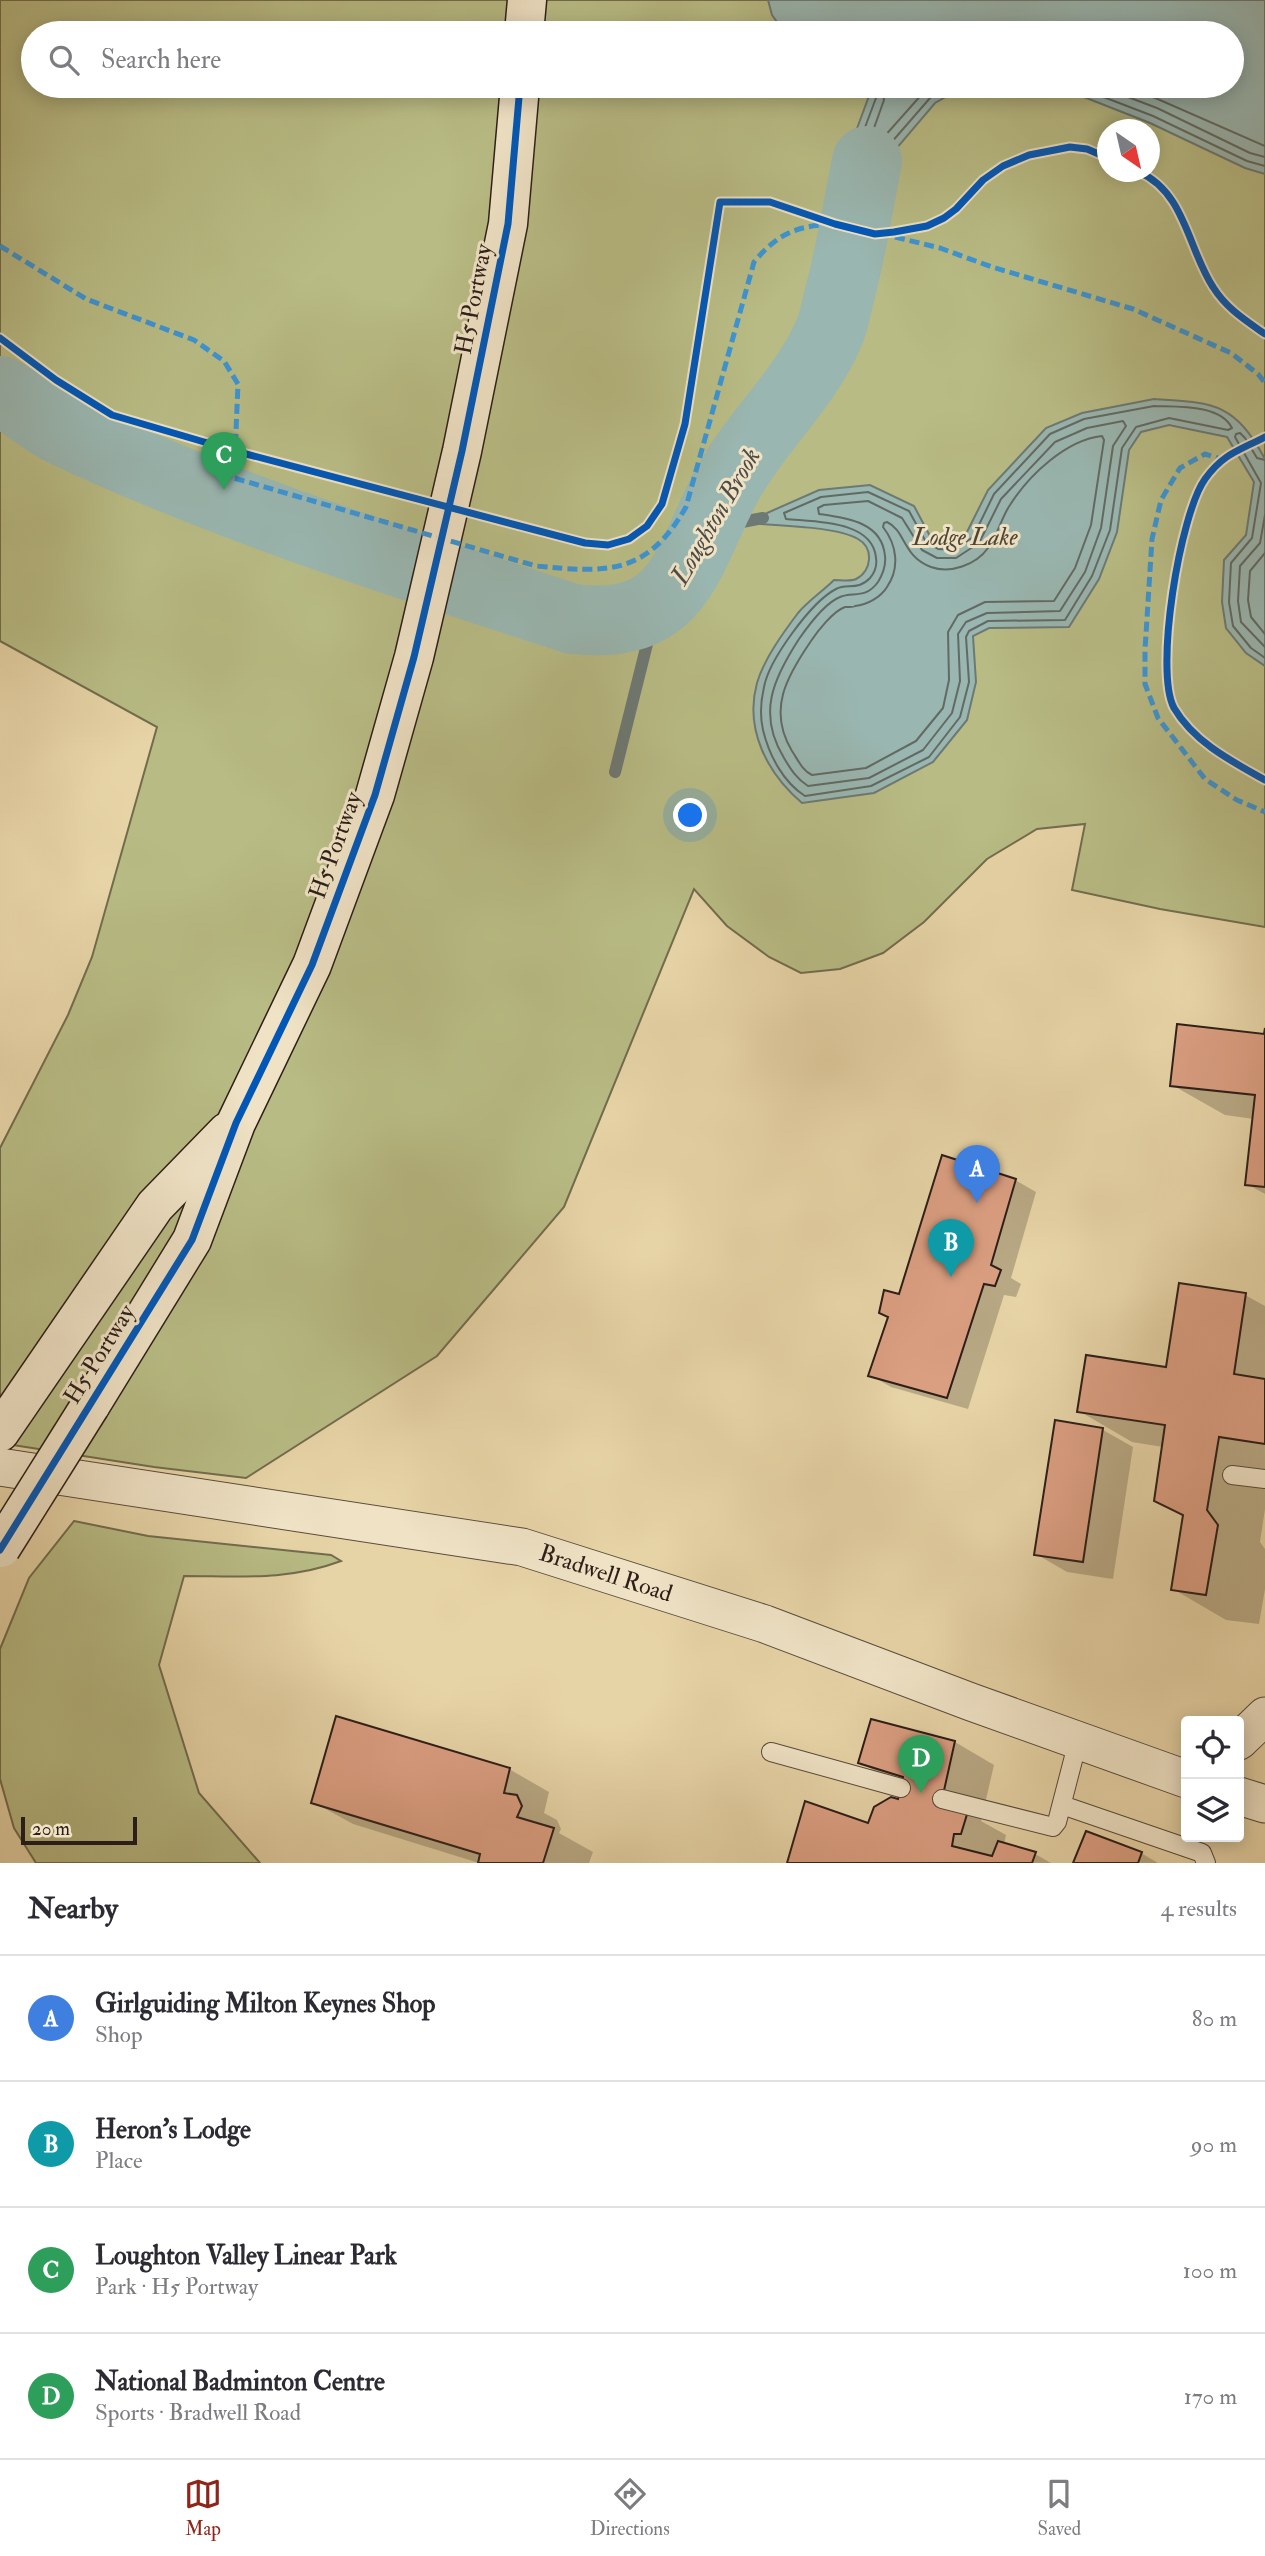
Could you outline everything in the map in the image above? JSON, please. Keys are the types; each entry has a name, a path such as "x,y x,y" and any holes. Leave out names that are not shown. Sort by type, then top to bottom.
{"street":[{"path":"525,21 527,0"},
{"name":"H5 Portway","path":"1,1549 192,1240 236,1124 312,965 374,795 414,657 462,451 508,224 519,98"},
{"name":"H5 Portway","path":"0,1432 155,1206 236,1124"},
{"name":"Bradwell Road","path":"0,1467 522,1547 765,1624 1181,1777"},
{"path":"1244,1736 1265,1716"},
{"path":"1244,1798 1265,1804"}],"lane":[{"path":"1232,1475 1265,1479"},
{"path":"942,1799 1053,1827 1058,1822 1078,1741"},
{"path":"771,1752 901,1788"},
{"path":"1062,1805 1202,1853 1206,1863"}],"green space":[{"path":"0,0 1265,0 1265,927 1072,890 1085,824 1037,829 987,859 924,922 883,953 840,969 801,973 769,957 727,926 694,889 564,1207 437,1356 246,1478 0,1443 0,1148 68,1015 92,957 157,727 0,641"},
{"path":"74,1521 148,1536 331,1555 341,1561 283,1575 184,1576 159,1665 199,1793 260,1863 36,1863 14,1828 0,1779 0,1649 29,1578"}],"water":[{"path":"768,0 1265,0 1265,174 1245,168 1160,128 1160,119 1140,119 1086,98 1244,98 1244,21 776,21"},
{"path":"868,98 944,98 935,103 879,169 849,150"},
{"name":"Lodge Lake","path":"1154,399 1192,402 1220,409 1243,426 1265,459 1265,666 1246,653 1226,628 1222,602 1224,560 1246,535 1254,482 1227,437 1169,425 1141,432 1129,450 1117,532 1099,579 1069,627 989,628 973,636 976,682 967,720 933,762 874,793 802,803 779,779 762,750 754,718 757,683 769,656 798,613 834,580 851,580 861,575 868,565 869,554 863,543 849,535 811,528 761,524 767,513 819,490 870,485 914,506 930,536 940,542 952,543 967,532 988,490 1046,428 1082,413"}],"building":[{"path":"1177,1024 1264,1034 1265,1028 1265,1187 1245,1185 1255,1095 1170,1086"},
{"path":"942,1155 1016,1179 991,1265 1001,1270 995,1286 984,1284 947,1398 868,1376 888,1317 879,1313 884,1290 899,1294"},
{"path":"1179,1283 1246,1293 1234,1374 1265,1379 1265,1444 1219,1437 1207,1510 1218,1525 1206,1595 1171,1590 1183,1515 1154,1501 1165,1425 1077,1412 1086,1355 1166,1367"},
{"path":"1055,1420 1103,1428 1083,1562 1034,1555"},
{"path":"336,1716 510,1768 504,1793 517,1795 522,1806 517,1817 554,1828 543,1863 478,1863 480,1854 311,1803"},
{"path":"871,1719 955,1741 941,1804 968,1811 961,1834 954,1834 952,1846 992,1856 998,1841 1036,1852 1032,1863 787,1863 805,1801 868,1823 874,1807 891,1797 898,1799 903,1777 858,1763"},
{"path":"1086,1831 1142,1852 1138,1863 1073,1863"}],"waterway":[{"name":"Loughton Brook","path":"0,391 63,431 125,459 315,533 573,619 610,620 638,614 659,602 676,584 690,563 728,483 819,353 835,315 867,161"},
{"path":"697,551 737,523 763,518"},
{"path":"615,772 657,604"}],"marked path":[{"path":"0,246 86,299 194,340 224,361 238,384 234,478 536,566 584,569 623,565 656,546 671,529 686,507 754,262 784,235 802,228 823,225"},
{"path":"895,237 940,248 992,267 1133,309 1231,353 1258,374 1265,383"},
{"path":"1225,457 1221,459 1205,454 1180,468 1161,500 1152,539 1145,684 1158,718 1205,779 1237,800 1265,812"}],"cycle path":[{"path":"0,1550 192,1240 236,1123 312,965 375,795 414,657 462,451 508,224 519,98"},
{"path":"0,338 56,380 112,415 235,451 585,543 608,545 629,539 647,526 662,504 685,424 720,202 770,202 875,234 894,232 927,226 944,218 983,180 1003,166 1029,155 1070,147 1097,153"},
{"path":"1155,182 1176,207 1205,272 1218,294 1236,313 1265,334"},
{"path":"1265,437 1218,464 1205,479 1196,497 1179,557 1168,629 1167,662 1169,689 1174,708 1182,720 1214,750 1265,780"}],"place":[{"name":"Loughton Valley Linear Park","path":"224,490"},
{"name":"Girlguiding Milton Keynes Shop","path":"977,1203"},
{"name":"Heron's Lodge","path":"951,1277"},
{"name":"National Badminton Centre","path":"921,1793"}]}
